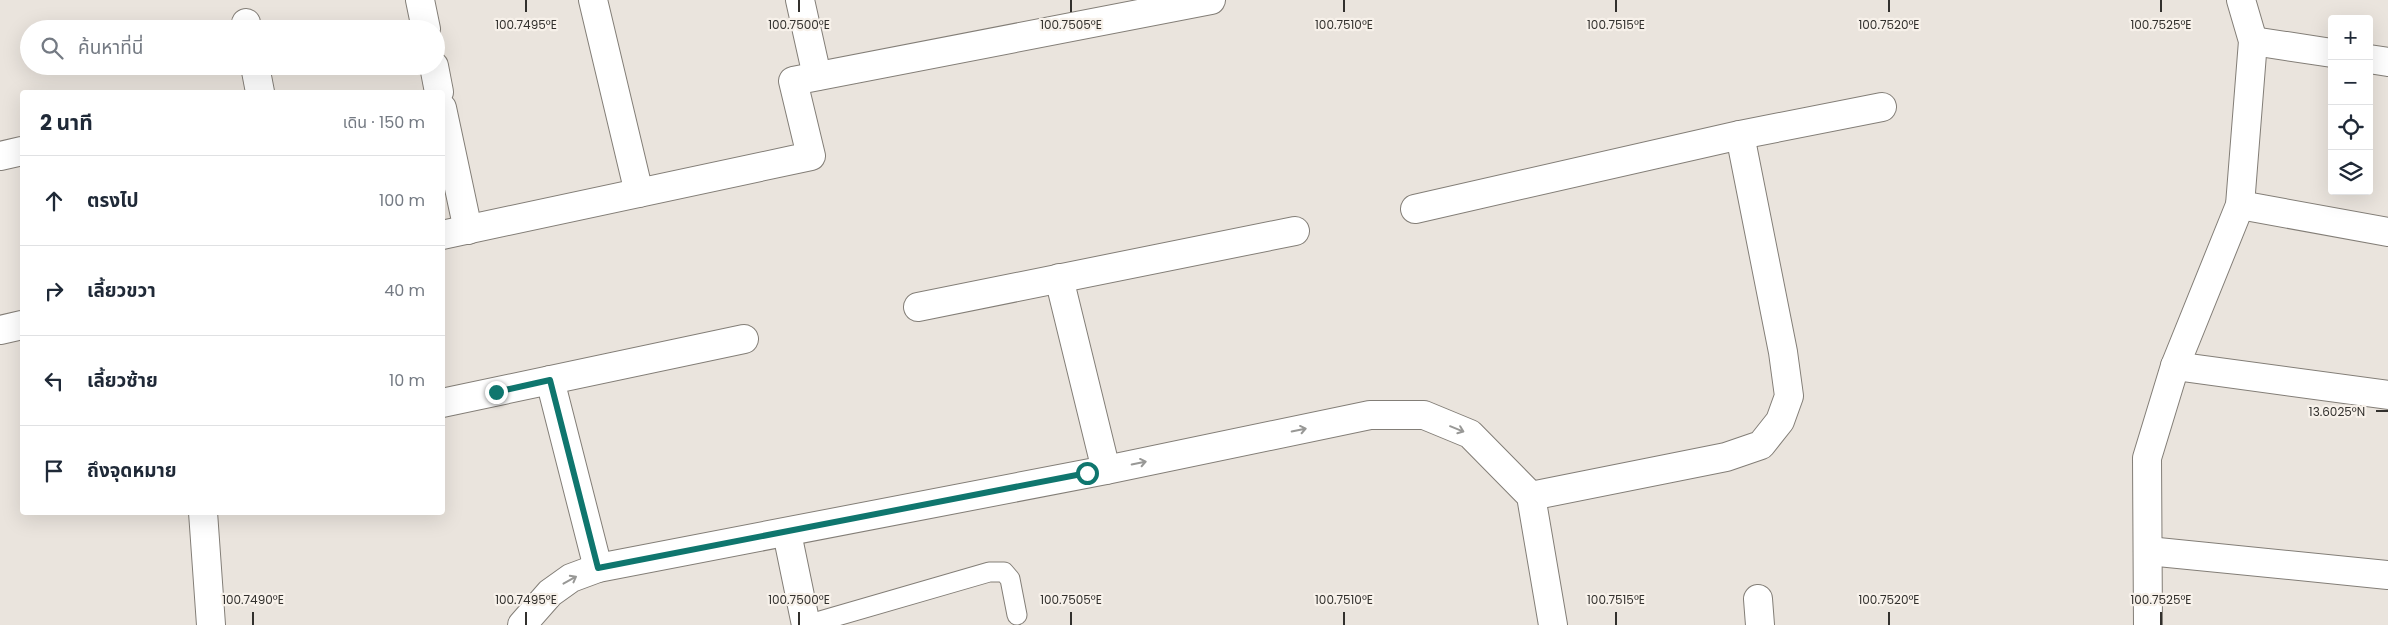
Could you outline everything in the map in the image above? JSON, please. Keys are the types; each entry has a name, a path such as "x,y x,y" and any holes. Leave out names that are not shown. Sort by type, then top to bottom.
{"street":[{"path":"420,0 424,20"},
{"path":"593,0 639,193"},
{"path":"800,0 816,76"},
{"path":"445,137 455,233 811,156 793,81 1211,0"},
{"path":"2148,625 2147,458 2175,366 2240,205 2253,41 2241,0"},
{"path":"2253,41 2328,52"},
{"path":"2373,60 2388,62"},
{"path":"256,75 260,90"},
{"path":"436,75 439,90"},
{"path":"1415,209 1740,135 1882,107"},
{"path":"1531,496 1726,457 1761,445 1780,421 1789,396 1783,352 1740,135"},
{"path":"0,156 20,151"},
{"path":"2240,205 2388,232"},
{"path":"918,308 1295,230"},
{"path":"1059,278 1106,470"},
{"path":"0,330 20,325"},
{"path":"445,402 744,339"},
{"path":"2175,366 2388,395"},
{"path":"550,380 598,568"},
{"path":"522,625 550,593 571,578 598,568 1106,470 1370,415 1424,415 1470,434 1531,496 1553,625"},
{"path":"203,515 212,625"},
{"path":"787,533 806,625"},
{"path":"2148,551 2388,576"}],"lane":[{"path":"806,625 989,572 1004,572 1010,580 1017,614"}],"route":[{"path":"496,392 550,380 598,568 787,533 1087,473"}]}
